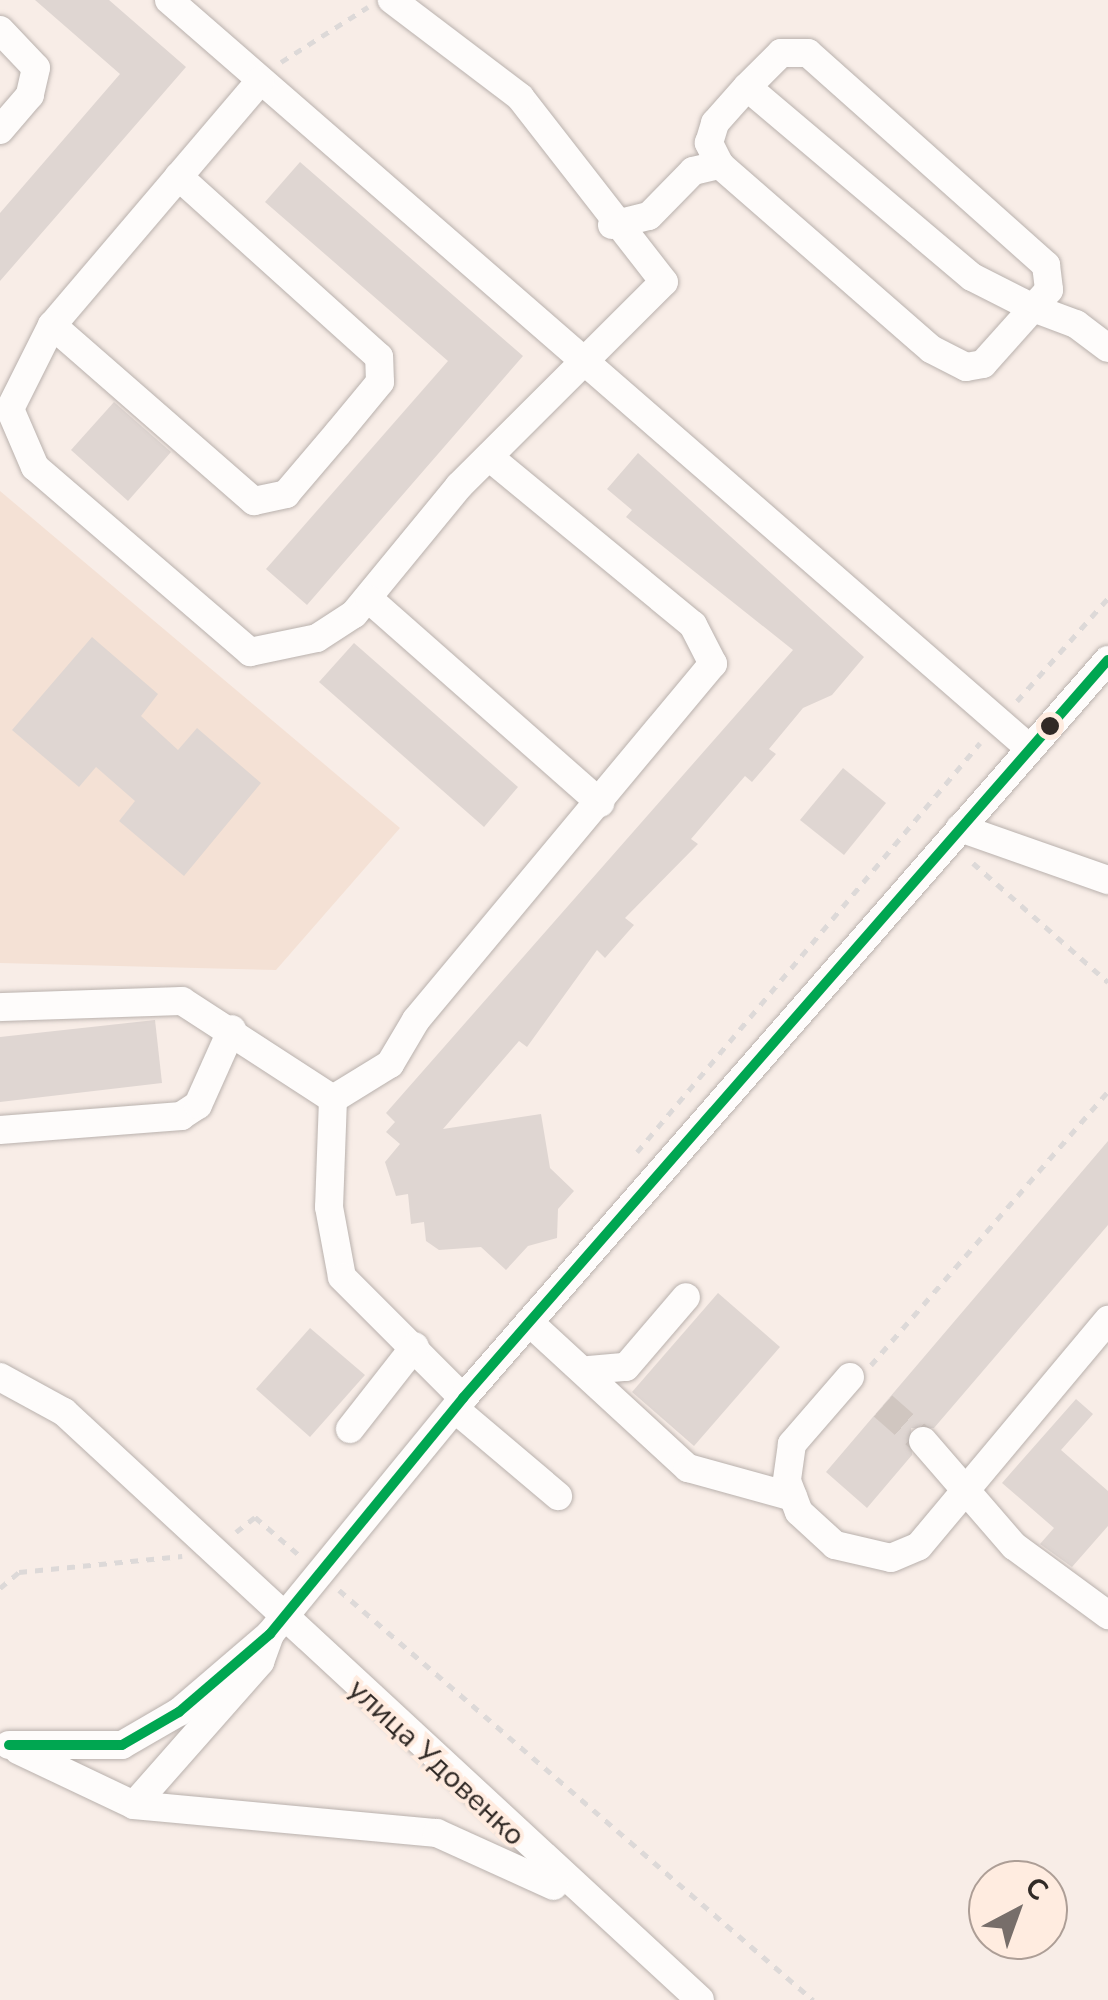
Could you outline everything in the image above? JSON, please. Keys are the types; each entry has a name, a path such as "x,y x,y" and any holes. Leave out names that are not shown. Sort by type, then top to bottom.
{"street":[{"path":"169,0 581,364 1028,748"},
{"path":"260,81 52,325 16,382 7,429 35,467 227,642 250,652 318,638 370,600 489,457 664,282 612,225 520,97 428,36 392,0"},
{"path":"0,30 36,68 30,95 0,130"},
{"path":"808,52 1039,258 1051,282 983,364 952,361 720,165 709,143 715,123 747,87 781,53 808,52"},
{"path":"747,87 972,277 1108,348"},
{"path":"612,225 649,216 693,171 720,165"},
{"path":"52,325 254,501 286,494 338,433 380,382 379,357 178,176"},
{"path":"333,1099 390,1064 416,1020 709,680 713,649 489,457"},
{"path":"370,600 600,803"},
{"path":"98,1790 122,1745 179,1712 266,1634 320,1574 529,1322 1108,660"},
{"path":"954,835 1108,880"},
{"path":"0,1008 163,998 232,1029 333,1099"},
{"path":"0,1130 181,1116 198,1105 232,1029"},
{"path":"333,1099 329,1207 342,1277 416,1346 459,1404 558,1496"},
{"path":"590,1370 626,1366 686,1297"},
{"path":"529,1322 590,1370 688,1468 794,1497 835,1545 891,1558 920,1546 1108,1320"},
{"path":"350,1429 416,1346"},
{"name":"улица Удовенко","path":"0,1376 64,1412 208,1551 266,1634 700,2000"},
{"path":"794,1497 792,1444 853,1380"},
{"path":"923,1442 1038,1568 1108,1614"},
{"path":"134,1805 260,1662 266,1634"},
{"name":"улица Удовенко","path":"5,1741 134,1805 436,1833 590,1906"},
{"name":"улица Удовенко","path":"5,1741 122,1745"}],"path":[{"path":"260,81 326,28 382,0"},
{"path":"627,1164 919,814 1108,598"},
{"path":"919,814 954,835 1108,982"},
{"path":"853,1380 1108,1091"},
{"path":"0,1588 19,1572 208,1551 255,1516 813,2000"},
{"path":"298,1556 311,1542"}],"shaded area":[{"path":"0,491 400,828 276,970 0,963"}],"building":[{"path":"35,0 109,0 186,67 0,281 0,213 120,74"},
{"path":"300,162 523,356 307,605 266,569 448,361 265,202"},
{"path":"114,402 171,452 128,501 71,450"},
{"path":"638,453 864,657 832,695 803,708 769,749 776,754 752,782 745,776 691,839 698,844 625,918 634,925 605,958 597,950 527,1047 519,1041 443,1129 541,1114 550,1168 574,1191 558,1209 557,1238 528,1246 506,1270 481,1247 439,1250 426,1241 424,1222 411,1224 408,1194 396,1196 385,1162 400,1144 386,1132 395,1122 386,1113 793,650 626,517 632,510 607,489"},
{"path":"92,637 158,694 141,716 178,750 197,728 261,783 184,876 119,821 135,801 96,767 79,787 12,730"},
{"path":"354,643 518,787 484,827 319,682"},
{"path":"843,768 886,803 844,855 800,820"},
{"path":"155,1020 162,1083 0,1102 0,1037"},
{"path":"1108,1141 1108,1225 934,1428 911,1428 912,1455 867,1508 826,1472"},
{"path":"718,1293 780,1347 694,1446 632,1392"},
{"path":"310,1328 365,1375 310,1437 256,1389"},
{"path":"1076,1399 1093,1414 1061,1450 1108,1491 1108,1526 1072,1567 1040,1544 1054,1528 1002,1483"}],"tunnel":[{"path":"883,1406 923,1441"}],"transit line":[{"path":"9,1745 122,1745 179,1712 270,1634 463,1398 1108,660"}]}
